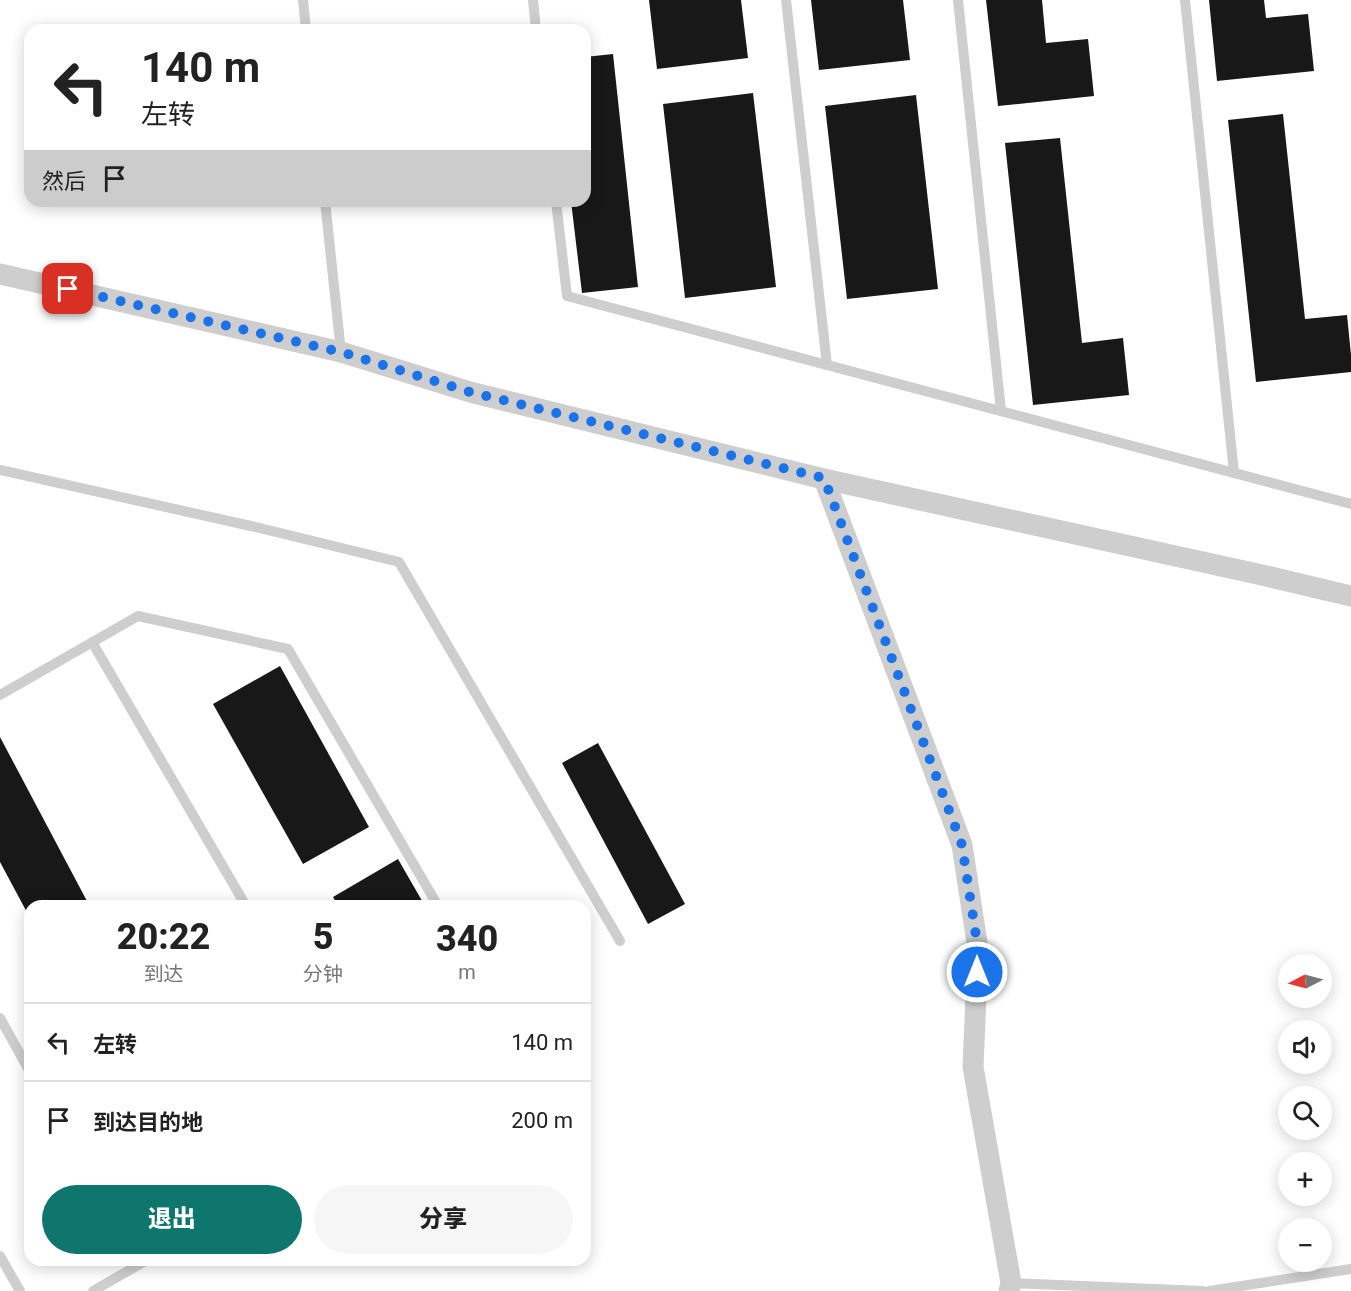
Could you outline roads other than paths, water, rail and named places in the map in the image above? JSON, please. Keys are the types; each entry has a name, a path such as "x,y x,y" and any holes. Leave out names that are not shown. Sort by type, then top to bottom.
{"street":[{"path":"0,274 341,352 470,392 824,478 1351,596"},
{"path":"824,478 962,845 978,949 973,1067 1010,1287"}],"lane":[{"path":"303,0 305,24"},
{"path":"533,0 535,24"},
{"path":"786,0 826,365"},
{"path":"958,0 1001,411"},
{"path":"1185,0 1234,473"},
{"path":"326,207 341,352"},
{"path":"557,207 567,296 1351,504"},
{"path":"0,470 251,526 399,562 620,940"},
{"path":"0,695 138,616 288,649 434,900"},
{"path":"92,642 242,900"},
{"path":"0,1018 24,1061"},
{"path":"0,1256 20,1291"},
{"path":"93,1291 134,1266"},
{"path":"1209,1291 1351,1269"},
{"path":"1010,1287 1203,1291"}]}
